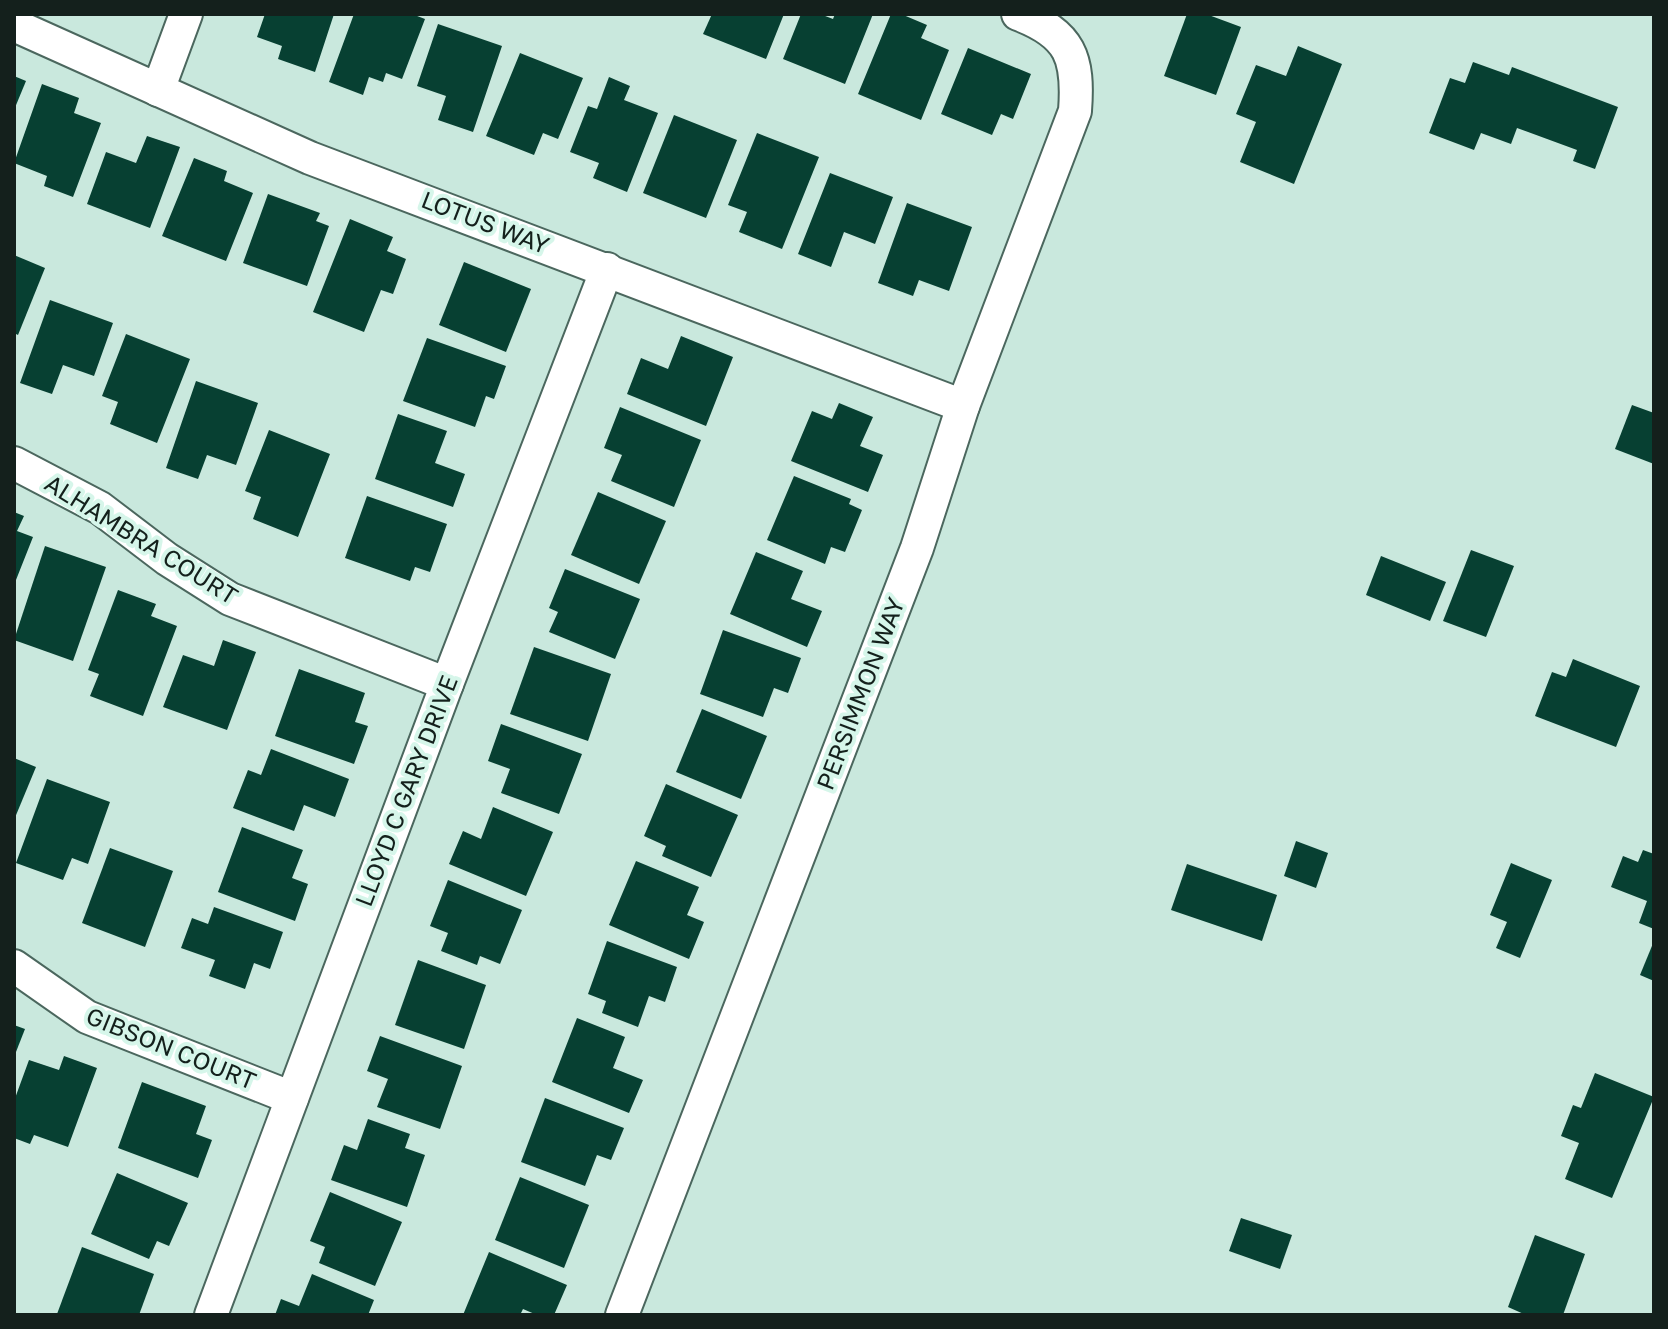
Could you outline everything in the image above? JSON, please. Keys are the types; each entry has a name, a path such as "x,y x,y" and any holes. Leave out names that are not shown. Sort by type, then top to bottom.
{"street":[{"path":"158,90 186,14"},
{"name":"PERSIMMON WAY","path":"622,1315 917,548 963,406 1075,111 1077,81 1069,50 1058,36 1034,20 1018,14"},
{"name":"LOTUS WAY","path":"14,25 310,158 963,406"},
{"name":"LLOYD C GARY DRIVE","path":"211,1315 447,684 607,269"},
{"name":"ALHAMBRA COURT","path":"14,463 100,508 167,559 230,599 447,684"},
{"name":"GIBSON COURT","path":"14,966 87,1017 292,1098"}],"building":[{"path":"265,14 334,14 315,72 278,59 282,46 257,37"},
{"path":"354,14 412,14 425,19 402,79 386,73 383,82 369,77 363,95 329,82"},
{"path":"712,14 784,14 766,59 703,34"},
{"path":"801,14 820,14 833,19 835,14 873,14 845,84 783,59"},
{"path":"891,14 901,14 927,25 921,38 949,50 921,120 858,94"},
{"path":"1187,14 1206,14 1241,27 1216,95 1164,76"},
{"path":"438,24 502,46 473,132 438,120 446,96 417,86"},
{"path":"1298,46 1342,64 1294,184 1240,162 1256,122 1236,114 1256,65 1286,76"},
{"path":"968,48 1031,74 1013,119 1001,114 992,135 941,114"},
{"path":"520,53 583,78 558,139 543,133 534,155 486,136"},
{"path":"1473,62 1509,75 1512,67 1618,107 1595,169 1573,161 1577,150 1517,128 1511,144 1481,133 1474,150 1429,133 1450,78 1465,83"},
{"path":"14,76 26,81 14,110"},
{"path":"609,77 630,86 624,100 658,113 627,192 593,178 599,163 570,152 588,106 597,109"},
{"path":"42,84 79,98 74,113 101,123 73,197 44,186 47,176 14,163"},
{"path":"674,115 737,140 706,218 643,193"},
{"path":"757,133 819,157 782,249 739,232 747,212 728,205"},
{"path":"147,136 180,147 150,228 87,204 106,152 136,163"},
{"path":"194,158 227,171 224,181 253,193 226,261 162,236"},
{"path":"830,173 893,197 875,244 844,232 831,267 798,254"},
{"path":"268,194 320,213 316,221 329,226 307,286 243,263"},
{"path":"907,203 972,227 949,291 919,280 913,296 878,283"},
{"path":"350,219 393,237 387,251 406,259 393,294 381,290 364,332 313,312"},
{"path":"14,255 45,268 18,335 14,333"},
{"path":"464,262 531,289 506,352 439,325"},
{"path":"50,300 113,323 94,376 63,365 52,394 20,383"},
{"path":"126,334 190,359 157,443 110,424 118,402 102,396"},
{"path":"681,336 733,357 706,426 627,394 641,358 668,369"},
{"path":"427,338 506,366 494,399 486,396 475,427 403,401"},
{"path":"196,381 258,403 236,465 207,455 198,479 166,468"},
{"path":"839,403 873,417 860,446 883,455 868,492 791,461 812,411 832,419"},
{"path":"1632,405 1654,413 1654,464 1615,449"},
{"path":"620,407 701,440 674,507 611,481 622,455 604,448"},
{"path":"398,414 447,431 435,463 465,474 453,507 375,479"},
{"path":"269,430 330,454 298,537 253,519 261,497 245,491"},
{"path":"794,476 851,499 849,504 862,510 845,552 831,547 825,564 767,540"},
{"path":"598,492 666,521 639,584 571,555"},
{"path":"367,496 447,524 430,572 415,567 410,581 345,558"},
{"path":"14,512 24,516 17,531 33,537 14,585"},
{"path":"45,546 106,567 73,661 14,640"},
{"path":"1471,550 1514,566 1486,637 1443,621"},
{"path":"756,552 803,571 791,599 822,611 807,647 730,614"},
{"path":"1381,556 1446,582 1430,621 1366,595"},
{"path":"565,569 640,599 615,659 549,632 558,612 549,608"},
{"path":"118,590 156,604 151,616 177,626 143,716 90,696 99,674 88,670"},
{"path":"723,630 801,658 788,693 774,688 763,717 700,694"},
{"path":"223,640 256,652 227,730 163,707 183,655 214,666"},
{"path":"534,647 611,674 588,741 510,714"},
{"path":"1573,659 1640,686 1616,747 1535,716 1552,672 1566,677"},
{"path":"299,669 365,693 355,722 368,726 354,764 275,736"},
{"path":"702,709 767,736 741,799 676,772"},
{"path":"501,724 582,754 559,814 501,793 510,769 488,761"},
{"path":"271,749 349,779 335,817 304,805 294,831 233,808 248,770 261,775"},
{"path":"14,758 36,767 14,820"},
{"path":"47,779 110,802 88,864 72,858 63,880 16,863"},
{"path":"666,784 738,815 711,877 662,856 666,846 644,836"},
{"path":"493,807 553,832 526,896 449,864 463,831 481,839"},
{"path":"242,827 303,850 292,878 308,884 295,921 218,892"},
{"path":"1296,841 1328,853 1316,888 1284,876"},
{"path":"110,848 173,871 145,947 82,923"},
{"path":"1643,850 1654,854 1654,929 1639,923 1647,901 1611,887 1623,856 1638,862"},
{"path":"636,861 699,887 687,915 704,922 689,959 609,925"},
{"path":"1511,863 1552,880 1520,958 1496,948 1507,922 1490,915"},
{"path":"1187,864 1277,895 1262,941 1171,910"},
{"path":"448,880 522,910 500,964 480,956 477,965 441,951 448,933 430,926"},
{"path":"214,907 283,932 270,969 254,963 245,989 209,976 215,960 181,948 192,918 208,924"},
{"path":"607,941 677,967 665,1002 649,996 638,1027 602,1013 606,1001 588,994"},
{"path":"1654,941 1654,981 1640,975"},
{"path":"418,960 486,985 464,1049 395,1025"},
{"path":"577,1018 625,1037 613,1068 643,1080 629,1113 552,1082"},
{"path":"14,1025 25,1029 14,1057"},
{"path":"380,1036 462,1066 440,1129 377,1107 388,1079 367,1071"},
{"path":"64,1056 97,1068 68,1147 34,1135 30,1144 14,1138 14,1101 29,1060 59,1070"},
{"path":"1595,1073 1654,1097 1612,1198 1565,1179 1579,1143 1561,1136 1573,1105 1581,1108"},
{"path":"142,1082 206,1106 196,1134 212,1140 198,1178 118,1148"},
{"path":"545,1098 624,1128 611,1160 597,1155 585,1186 521,1162"},
{"path":"368,1119 410,1134 405,1148 425,1155 407,1207 331,1180 344,1145 357,1150"},
{"path":"117,1173 188,1203 169,1246 157,1241 149,1259 91,1234"},
{"path":"520,1177 589,1205 564,1268 495,1240"},
{"path":"330,1192 402,1222 375,1286 319,1263 325,1247 310,1241"},
{"path":"1241,1218 1292,1235 1280,1269 1229,1251"},
{"path":"1535,1235 1585,1254 1563,1315 1526,1315 1508,1307"},
{"path":"82,1247 154,1274 139,1315 57,1314"},
{"path":"489,1252 567,1285 554,1315 537,1315 523,1309 520,1315 463,1315"},
{"path":"312,1274 374,1300 368,1315 275,1315 281,1299 299,1306"}]}
